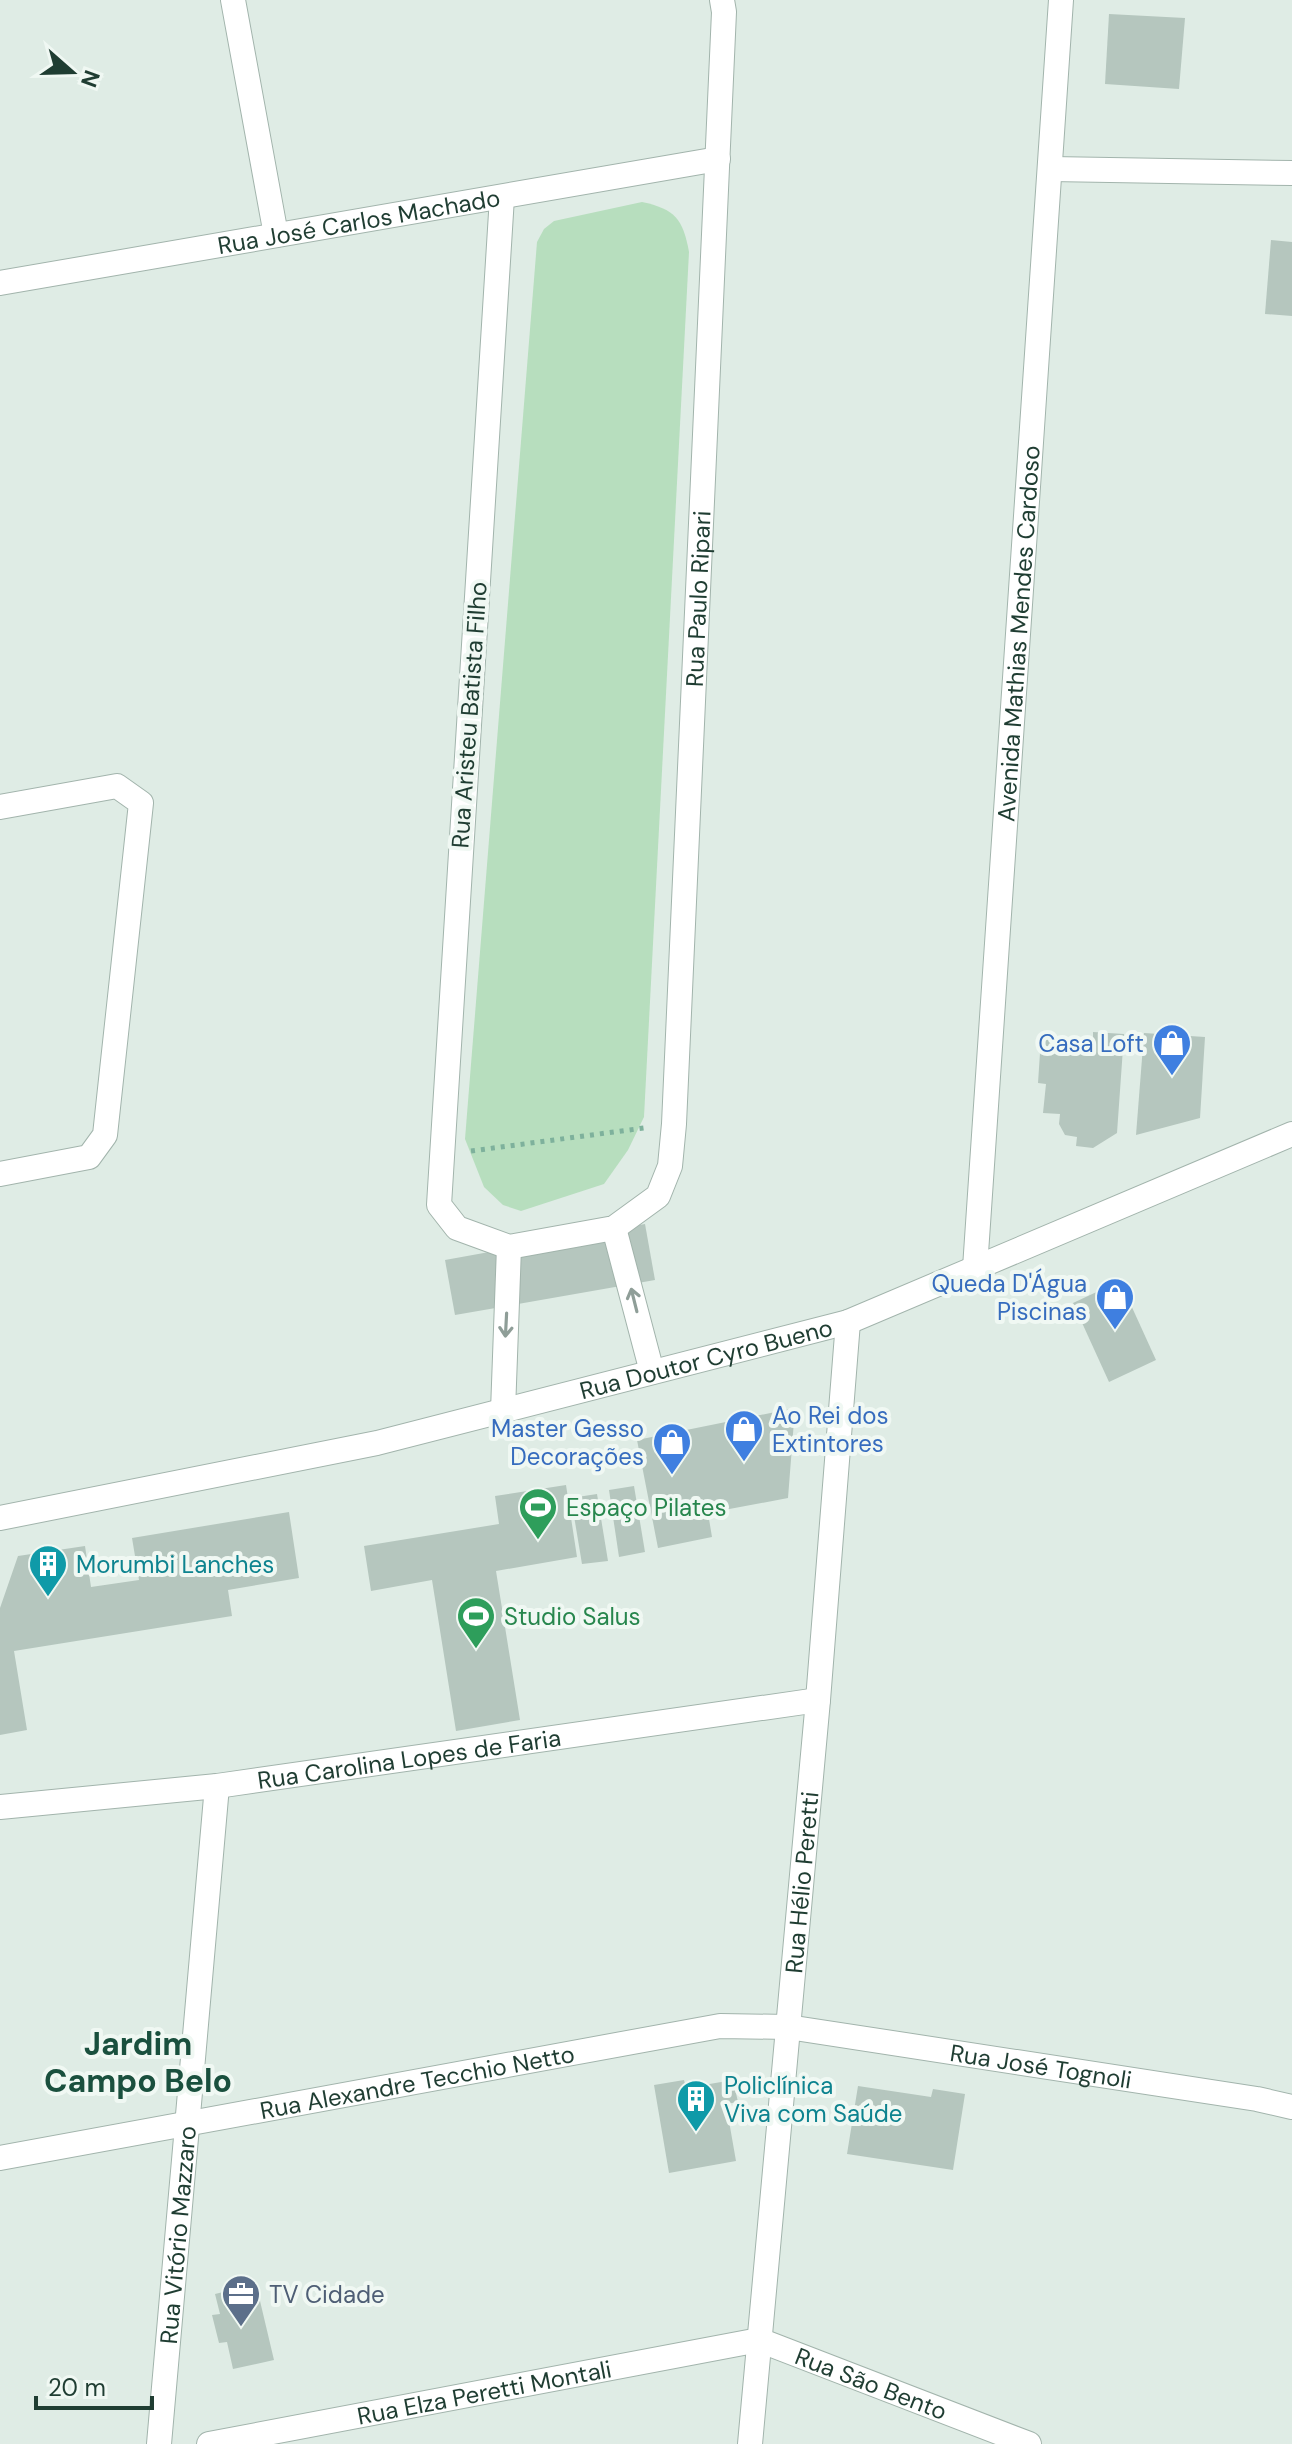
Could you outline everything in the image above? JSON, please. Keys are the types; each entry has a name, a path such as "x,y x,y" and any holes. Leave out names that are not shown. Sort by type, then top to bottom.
{"street":[{"path":"233,0 276,235"},
{"name":"Rua Paulo Ripari","path":"614,1228 658,1196 670,1166 674,1124 718,159 722,0"},
{"name":"Avenida Mathias Mendes Cardoso","path":"975,1268 1061,0"},
{"name":"Rua José Carlos Machado","path":"0,283 718,159"},
{"path":"1051,169 1292,173"},
{"name":"Rua Aristeu Batista Filho","path":"502,197 439,1205 457,1228 509,1247"},
{"path":"0,807 117,786 141,803 105,1135 89,1157 0,1174"},
{"name":"Rua Doutor Cyro Bueno","path":"0,1518 377,1443 848,1322 1292,1134"},
{"path":"503,1411 509,1247 614,1228 652,1372"},
{"name":"Rua Hélio Peretti","path":"750,2444 818,1700 848,1322"},
{"name":"Rua Carolina Lopes de Faria","path":"0,1807 217,1786 818,1700"},
{"name":"Rua Vitório Mazzaro","path":"159,2444 217,1786"},
{"name":"Rua Alexandre Tecchio Netto","path":"0,2158 720,2026 788,2027"},
{"name":"Rua José Tognoli","path":"788,2027 1257,2099 1292,2107"},
{"name":"Rua Elza Peretti Montali","path":"209,2444 759,2340"},
{"name":"Rua São Bento","path":"759,2340 1029,2444"}],"path":[{"path":"442,1155 674,1124"}],"green space":[{"path":"642,202 662,208 676,217 684,231 689,252 644,1117 628,1150 604,1184 521,1211 503,1205 484,1187 465,1139 537,242 544,229 554,221"}],"building":[{"path":"1109,14 1185,18 1179,89 1105,84"},
{"path":"1271,240 1292,242 1292,316 1265,314"},
{"path":"1093,1032 1124,1034 1117,1133 1093,1148 1076,1146 1077,1137 1065,1135 1059,1124 1060,1114 1043,1113 1046,1084 1038,1083 1041,1038 1093,1042"},
{"name":"Casa Loft","path":"1144,1033 1205,1037 1200,1118 1136,1135"},
{"path":"645,1224 655,1280 455,1315 445,1260"},
{"name":"Queda D'Água Piscinas","path":"1120,1281 1156,1360 1109,1382 1073,1303"},
{"path":"795,1408 788,1498 708,1513 712,1537 658,1548 637,1440"},
{"path":"566,1485 577,1557 496,1571 520,1720 456,1731 432,1580 371,1591 364,1546 499,1524 495,1496"},
{"path":"634,1486 645,1552 619,1557 609,1490"},
{"path":"597,1494 608,1561 582,1564 571,1498"},
{"path":"289,1512 299,1578 228,1590 232,1616 14,1651 27,1730 0,1735 0,1608 18,1556 85,1546 91,1587 139,1580 132,1538"},
{"name":"Policlínica Viva com Saúde","path":"684,2080 686,2088 733,2080 738,2102 726,2104 736,2161 669,2173 654,2085"},
{"path":"858,2086 931,2097 933,2089 965,2094 953,2170 847,2154"},
{"name":"TV Cidade","path":"256,2284 274,2360 233,2369 227,2342 219,2343 212,2315 220,2314 215,2294"}],"place":[{"name":"Casa Loft","path":"1172,1077"},
{"name":"Queda D'Água Piscinas","path":"1115,1331"},
{"name":"Ao Rei dos Extintores","path":"744,1463"},
{"name":"Master Gesso Decorações","path":"672,1476"},
{"name":"Espaço Pilates","path":"538,1541"},
{"name":"Morumbi Lanches","path":"48,1598"},
{"name":"Studio Salus","path":"476,1650"},
{"name":"Policlínica Viva com Saúde","path":"696,2133"},
{"name":"TV Cidade","path":"241,2328"}],"district":[{"name":"Jardim Campo Belo","path":"138,2062"}]}
